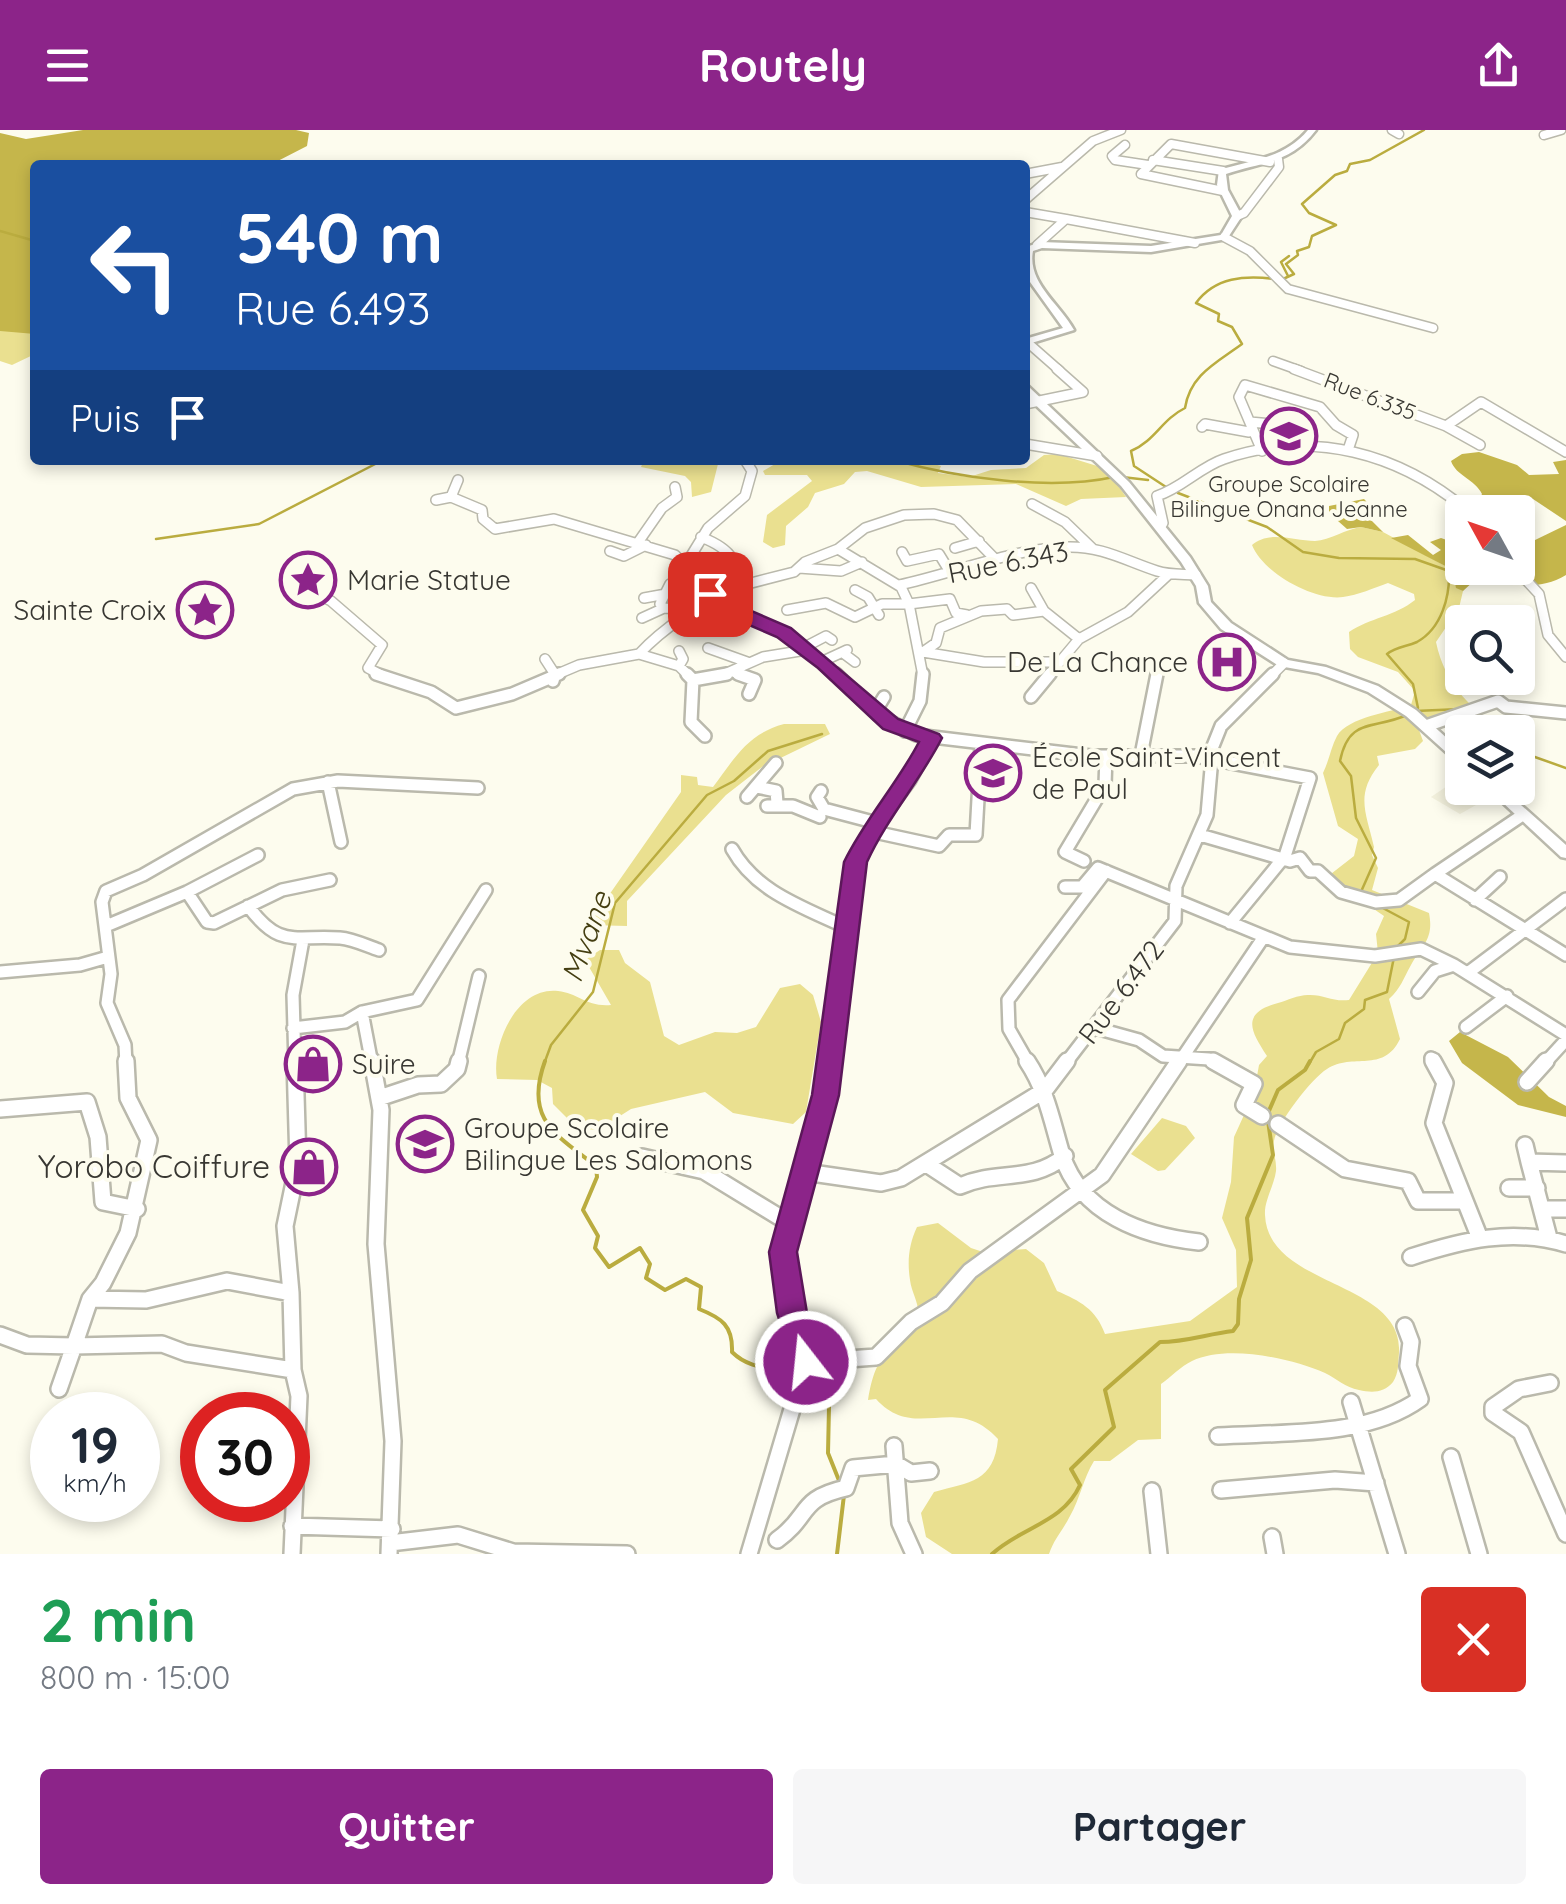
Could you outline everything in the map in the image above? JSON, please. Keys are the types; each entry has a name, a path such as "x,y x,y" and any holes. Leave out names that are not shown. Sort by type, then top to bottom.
{"street":[{"path":"1030,196 1093,141 1121,130"},
{"path":"1125,145 1112,156 1115,160 1223,171 1274,160 1304,142 1312,130"},
{"path":"1544,135 1561,130"},
{"path":"1037,245 1120,250 1196,243 1224,236 1237,216 1235,206 1223,192 1145,178 1141,174 1168,146 1176,144 1274,160 1279,167 1244,213 1237,216"},
{"path":"1030,173 1062,167"},
{"path":"1223,171 1223,192"},
{"path":"1030,213 1196,243"},
{"path":"1030,251 1066,219"},
{"path":"1224,236 1250,250 1288,288 1434,328"},
{"path":"1030,275 1069,330 1030,341"},
{"path":"1030,345 1083,390 1031,402"},
{"name":"Rue 6.335","path":"1272,361 1446,426 1481,402 1566,452"},
{"path":"1262,451 1239,397 1245,385 1320,407 1336,426 1353,435 1348,450"},
{"path":"1031,402 1097,456 1160,527 1196,575 1205,603 1215,617 1284,662 1358,682 1445,743"},
{"path":"1225,427 1231,417"},
{"path":"1202,427 1205,424 1250,430"},
{"path":"1233,436 1282,424 1295,432"},
{"path":"1446,426 1480,445"},
{"path":"1030,445 1097,456"},
{"path":"1160,527 1163,522 1156,496 1218,457 1314,445 1348,450 1418,471 1447,495"},
{"path":"686,564 701,537 745,496 752,470 748,465"},
{"path":"452,497 458,480"},
{"path":"610,551 626,555 643,543 662,508 676,497 676,488"},
{"path":"436,500 452,497 482,510 483,519 495,529 554,518 643,543 675,555 712,595"},
{"path":"1032,504 1064,522 1092,549"},
{"path":"639,654 712,595 799,568 838,550 852,529 904,515 934,514 957,520 958,526 995,559"},
{"path":"701,537 724,546 732,556 734,571 724,590"},
{"path":"955,548 979,541"},
{"name":"Rue 6.343","path":"899,585 995,559 1066,547 1117,552 1169,574 1196,575"},
{"path":"838,550 899,585 909,604 923,652 921,701 905,732"},
{"path":"902,552 907,561 939,554 950,572"},
{"path":"799,568 849,572 862,562"},
{"path":"1031,697 1078,640 1128,612 1169,574"},
{"path":"300,585 319,590 336,610 382,645 370,672 431,692 456,708 512,694 579,665 639,654 680,666 693,680 691,722 706,736"},
{"path":"1531,585 1539,594 1550,640 1566,657"},
{"path":"1032,588 1044,611 1078,640"},
{"path":"644,598 668,589 660,604 664,608"},
{"path":"642,618 664,608 679,610 692,596 686,589 712,595 764,621 804,649 875,712 905,732 1106,756 1212,759 1310,778 1284,856 1230,923"},
{"path":"855,590 868,596 877,611"},
{"path":"787,610 826,604 854,617 950,599 956,612 967,615"},
{"path":"923,652 940,639 940,628 967,615 997,608 1007,609 1012,615 1044,611"},
{"path":"693,680 746,662 804,649 826,636 832,640"},
{"path":"708,648 746,662"},
{"path":"679,651 683,659 680,666"},
{"path":"822,662 845,651 855,662"},
{"path":"923,652 1006,664 1059,662"},
{"path":"545,659 554,679"},
{"name":"Rue 6.472","path":"805,1172 880,1183 901,1178 1044,1090 1174,921 1186,858 1200,836 1213,782 1212,759 1220,726 1284,662"},
{"path":"731,669 755,680 749,694"},
{"path":"1141,755 1157,674"},
{"path":"875,712 884,697"},
{"path":"1426,726 1498,702 1506,707 1566,713"},
{"path":"749,1554 806,1362 786,1282 783,1252 826,1095 852,862 910,780 932,738"},
{"path":"877,823 877,832 937,846 949,835 976,835 982,744"},
{"path":"1106,756 1105,784 1065,852 1263,938 1301,949 1375,956 1420,950 1470,972 1566,1038 1528,1082"},
{"path":"747,797 776,763"},
{"path":"328,782 330,804 344,829 341,842"},
{"path":"59,1389 90,1299 114,1263 137,1209 149,1140 127,1094 126,1046 108,1002 111,974 102,902 110,888 143,875 285,792 328,782 478,788"},
{"path":"757,786 776,791 772,805 877,823"},
{"path":"815,831 822,813 817,797 821,792"},
{"path":"1511,805 1566,853"},
{"path":"1200,836 1284,856 1290,861 1300,858 1322,880 1364,900 1400,901 1522,816"},
{"path":"732,849 738,865 756,880 845,926"},
{"path":"106,926 187,892 258,855"},
{"path":"1066,887 1082,887 1102,869"},
{"path":"1102,869 1064,932 1008,997 1005,1009 1018,1044 1044,1090 1070,1176 1085,1186 1096,1204 1140,1229 1199,1242"},
{"path":"1436,874 1566,956"},
{"path":"1475,900 1500,877"},
{"path":"187,892 210,924 294,885 330,880"},
{"path":"292,1028 345,1022 362,1012 417,1000 486,890"},
{"path":"1470,972 1522,928 1566,899"},
{"path":"248,906 272,934 303,940 344,938 378,950"},
{"path":"806,1362 876,1357 911,1322 942,1303 970,1271 1085,1186 1115,1159 1263,938"},
{"path":"292,1554 299,1396 293,1370 291,1293 284,1241 286,1212 298,1166 292,973 303,940"},
{"path":"0,972 80,965 108,957"},
{"path":"1418,992 1435,971 1454,965"},
{"path":"380,1098 418,1084 441,1084 457,1069 479,976"},
{"path":"1466,1028 1506,996"},
{"path":"362,1012 380,1098 376,1244 393,1441 391,1542"},
{"path":"1092,1027 1139,1040 1163,1056 1210,1060 1254,1084 1244,1105 1262,1116"},
{"path":"1431,1058 1445,1083 1434,1123 1479,1236"},
{"path":"0,1109 87,1102 98,1137 103,1202 137,1209"},
{"path":"1278,1124 1344,1169 1408,1181 1418,1202 1463,1200"},
{"path":"1525,1144 1548,1238"},
{"path":"936,1158 960,1186 980,1175 1032,1178 1065,1156"},
{"path":"642,1157 682,1161 710,1170 789,1223"},
{"path":"1529,1162 1566,1163"},
{"path":"1510,1188 1537,1188"},
{"path":"1542,1209 1566,1209"},
{"path":"1411,1257 1479,1236 1548,1238 1566,1244"},
{"path":"90,1299 146,1300 227,1281 291,1293"},
{"path":"1218,1436 1353,1426 1413,1407 1420,1398 1408,1368 1413,1341 1405,1326"},
{"path":"0,1335 27,1345 162,1344 186,1353 293,1370"},
{"path":"1550,1383 1530,1384 1507,1394 1493,1406 1493,1413 1522,1432 1566,1534"},
{"path":"1353,1426 1376,1484 1396,1554"},
{"path":"894,1446 900,1523 914,1554"},
{"path":"1450,1458 1479,1554"},
{"path":"778,1540 796,1526 804,1506 820,1494 846,1488 850,1469 896,1464 911,1473 930,1472"},
{"path":"1221,1490 1335,1480 1376,1484"},
{"path":"1152,1491 1159,1554"},
{"path":"292,1526 391,1542 458,1535 513,1553 603,1550 627,1554"}],"shaded area":[{"path":"83,130 309,133 307,146 280,160 30,160 30,334 0,331 0,133 26,139"},
{"path":"0,331 30,333 30,356 12,365 0,361"},
{"path":"1479,452 1517,465 1529,475 1559,474 1553,462 1566,460 1566,521 1535,500 1535,495 1482,495 1451,461 1462,454"},
{"path":"1058,454 1107,469 1126,497 1081,499 1066,506 1016,484 921,487 867,471 855,472 844,484 815,493 808,507 786,526 785,545 773,548 763,542 767,515 812,481 807,475 765,475 763,471 773,465 937,465 941,466 938,473 969,477 991,470 1026,468 1044,455"},
{"path":"718,465 711,492 692,497 691,482 685,476 641,467"},
{"path":"1364,499 1377,512 1371,520 1383,532 1361,527 1347,529 1329,513 1329,506"},
{"path":"1566,525 1566,575 1535,585 1535,540"},
{"path":"1361,527 1383,532 1445,566 1445,585 1455,585 1463,591 1460,605 1445,605 1445,629 1436,642 1445,669 1445,695 1461,695 1483,715 1457,711 1428,720 1419,730 1423,741 1415,749 1377,756 1379,765 1365,795 1372,855 1378,868 1372,890 1429,913 1429,935 1389,999 1400,1039 1393,1050 1376,1059 1327,1069 1304,1091 1274,1141 1276,1171 1265,1210 1272,1239 1288,1257 1381,1311 1395,1329 1399,1353 1395,1379 1386,1388 1369,1392 1349,1387 1311,1367 1277,1358 1240,1353 1192,1361 1161,1384 1161,1439 1138,1440 1110,1461 1094,1461 1049,1554 952,1554 926,1537 921,1513 934,1492 969,1482 985,1472 996,1453 998,1439 966,1419 906,1417 876,1399 868,1400 882,1358 912,1331 918,1319 909,1266 910,1246 917,1227 938,1223 971,1248 983,1252 1026,1249 1044,1263 1057,1291 1086,1307 1105,1334 1190,1321 1237,1287 1236,1250 1222,1218 1231,1182 1234,1137 1254,1093 1259,1065 1267,1056 1253,1030 1254,1017 1266,1007 1302,995 1349,1000 1378,953 1376,934 1384,916 1327,877 1354,856 1358,839 1338,826 1323,773 1337,736 1350,724 1411,705 1415,691 1398,672 1358,657 1350,649 1349,632 1407,605 1415,600 1414,594 1388,583 1343,597 1304,590 1267,566 1252,545 1274,537 1321,540"},
{"path":"1408,535 1433,555 1441,550 1430,542 1445,539 1445,566 1391,538"},
{"path":"784,724 825,724 830,734 762,767 726,795 627,901 627,926 588,925 681,792 681,775 697,777 698,785 713,787 751,741"},
{"path":"1445,788 1445,805 1476,805 1460,814 1431,797"},
{"path":"600,950 619,950 625,963 650,982 664,1036 679,1045 715,1032 737,1033 756,1027 780,988 800,984 813,995 821,1022 806,1112 793,1124 733,1113 705,1092 631,1109 598,1130 577,1128 553,1104 552,1088 537,1080 497,1079 503,1035 530,998 558,991 595,1004 611,1005 585,960"},
{"path":"1460,1032 1508,1057 1549,1097 1566,1106 1566,1117 1518,1105 1462,1063 1449,1041"},
{"path":"1162,1118 1186,1126 1195,1138 1165,1170 1158,1171 1131,1154"}],"waterway":[{"path":"1283,279 1294,274 1286,264 1298,255 1297,251 1309,247 1312,236 1336,225 1309,213 1302,204 1335,175 1347,171 1350,164 1370,160 1424,130"},
{"path":"0,231 30,240"},
{"path":"1288,276 1281,262 1289,256"},
{"path":"1166,487 1134,466 1131,451 1185,408 1198,378 1242,344 1232,327 1218,321 1219,314 1196,303 1221,283 1253,277 1275,279"},
{"path":"156,539 259,524 373,465"},
{"path":"916,465 1033,483 1114,477"},
{"path":"1122,477 1148,480"},
{"path":"1178,493 1267,527 1303,552 1339,558 1415,559 1449,571 1446,601 1433,629 1417,642 1387,654 1413,684 1418,708 1414,711"},
{"path":"1415,711 1461,709"},
{"path":"1360,894 1376,858 1356,818 1351,776 1340,761 1349,737 1356,731 1407,715"},
{"name":"Mvane","path":"545,1063 551,1045 593,992 615,903 707,795 734,781 768,751 822,734"},
{"path":"1535,757 1566,768"},
{"path":"1379,906 1409,922 1405,939 1394,950"},
{"path":"1309,1064 1316,1052 1339,1039 1345,1023 1364,1009 1365,1000 1387,992 1394,957"},
{"path":"1268,1113 1278,1090 1305,1070 1310,1061"},
{"name":"Mvane","path":"545,1063 539,1081 541,1111 556,1134 596,1166 597,1177 583,1210 598,1236 595,1248 609,1267 640,1248 650,1264 646,1278 665,1290 686,1279 701,1287 699,1309 724,1324 731,1336 732,1352 739,1358 795,1373"},
{"path":"992,1554 1073,1498 1080,1485 1071,1469 1114,1427 1105,1390 1160,1342 1233,1331 1238,1324 1239,1299 1251,1260 1247,1218 1273,1155 1268,1121"},
{"name":"Mvane","path":"805,1381 829,1407 828,1453 840,1483"},
{"name":"Mvane","path":"837,1554 844,1495"}],"place":[{"name":"Groupe Scolaire Bilingue Onana Jeanne","path":"1289,436"},
{"name":"Marie Statue","path":"308,580"},
{"name":"Sainte Croix","path":"205,610"},
{"name":"De La Chance","path":"1227,662"},
{"name":"École Saint-Vincent de Paul","path":"993,773"},
{"name":"Suire","path":"313,1064"},
{"name":"Groupe Scolaire Bilingue Les Salomons","path":"425,1144"},
{"name":"Yorobo Coiffure","path":"309,1167"}],"route":[{"path":"710,594 721,606 784,632 890,724 932,738 910,780 868,834 856,862 826,1095 783,1252 792,1313 806,1362"}]}
